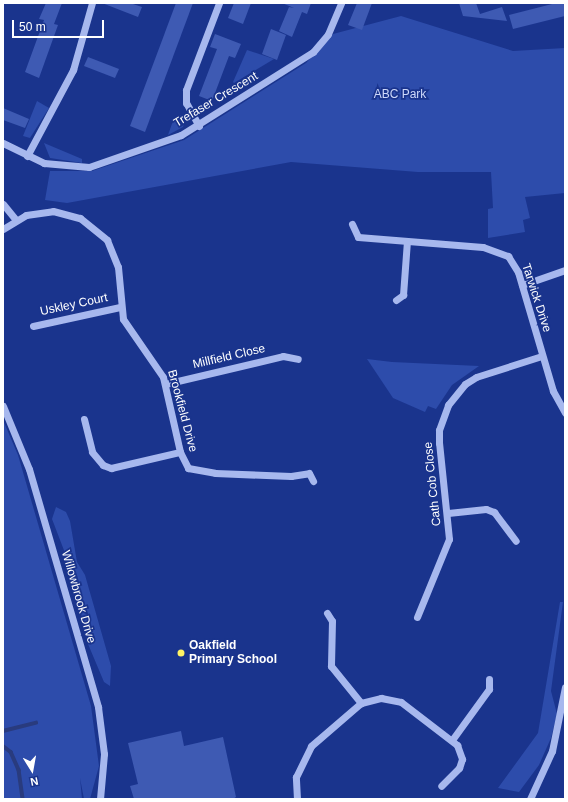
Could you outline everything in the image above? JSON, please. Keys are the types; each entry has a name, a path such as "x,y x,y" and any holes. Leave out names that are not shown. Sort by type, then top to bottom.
{"street":[{"path":"27,156 70,76 92,3"},
{"path":"199,126 186,102 186,90 220,3"},
{"name":"Trefaser Crescent","path":"3,143 27,156 59,167 89,167 162,143 199,126 313,52 328,34 341,3"},
{"path":"3,204 16,220"},
{"name":"Brookfield Drive","path":"3,229 16,220 52,211 80,218 95,227 115,255 120,306 128,329 151,354 165,384 180,452 188,468 196,472 291,476 309,472 313,480"},
{"name":"Tarwick Drive","path":"352,224 358,237 494,248 514,264 522,284 553,391 565,413"},
{"path":"396,300 402,295 407,241"},
{"path":"522,284 565,270"},
{"name":"Uskley Court","path":"33,326 120,306"},
{"name":"Millfield Close","path":"165,384 283,356 298,360"},
{"name":"Cath Cob Close","path":"417,617 446,550 448,513 439,437 448,405 465,384 476,378 542,356"},
{"name":"Willowbrook Drive","path":"3,406 29,469 98,707 104,754 100,799"},
{"path":"84,419 92,452 104,465 111,468 180,452"},
{"path":"448,513 486,509 494,512 516,541"},
{"path":"327,613 332,621 331,666 361,703"},
{"path":"452,740 489,689 488,679"},
{"path":"530,799 545,771 563,715 565,687"},
{"path":"297,799 296,777 307,750 361,703 381,698 401,702 452,740 462,759 453,776 441,786"}],"green space":[{"name":"ABC Park","path":"401,16 513,51 565,48 565,193 525,197 530,218 523,220 525,232 488,238 488,209 493,208 491,172 418,172 291,162 67,203 45,200 50,171 92,171 184,140 306,63 333,34"},
{"path":"247,50 274,59 234,83 233,82"},
{"path":"37,101 49,108 30,138 23,136"},
{"path":"180,115 186,117 183,127 168,135 173,121"},
{"path":"44,143 82,159 82,163 50,158"},
{"path":"367,359 392,362 479,366 452,385 436,409 428,406 425,412 393,398"},
{"path":"3,420 18,455 91,706 99,766 90,799 84,799 80,778 82,799 3,799"},
{"path":"56,507 66,512 70,521 77,562 85,575 111,666 110,686 104,682 88,644 70,566 52,519"},
{"path":"560,602 563,602 551,691 557,714 551,738 539,765 519,792 498,788 538,733"}],"building":[{"path":"46,3 62,3 54,24 58,25 39,78 25,72 44,20 39,19"},
{"path":"102,3 130,3 142,7 138,17"},
{"path":"176,3 193,3 145,132 130,126"},
{"path":"234,3 251,3 243,24 228,18"},
{"path":"282,3 311,3 307,14 302,12 292,37 279,31 289,7 294,8"},
{"path":"357,3 372,3 362,30 348,25"},
{"path":"459,3 476,3 480,14 502,7 507,21 463,16"},
{"path":"556,3 565,3 565,16 513,29 509,15"},
{"path":"271,29 286,35 277,60 262,54"},
{"path":"215,34 241,44 235,58 229,56 212,101 199,96 217,49 210,47"},
{"path":"88,57 119,69 115,78 84,66"},
{"path":"3,108 29,119 25,128 3,120"},
{"path":"181,731 184,746 223,737 236,797 233,799 134,799 130,786 138,784 128,743"}],"waterway":[{"path":"3,731 36,723"},
{"path":"3,746 11,752 19,770 23,799"}],"place":[{"name":"Oakfield Primary School","path":"181,653"}]}
